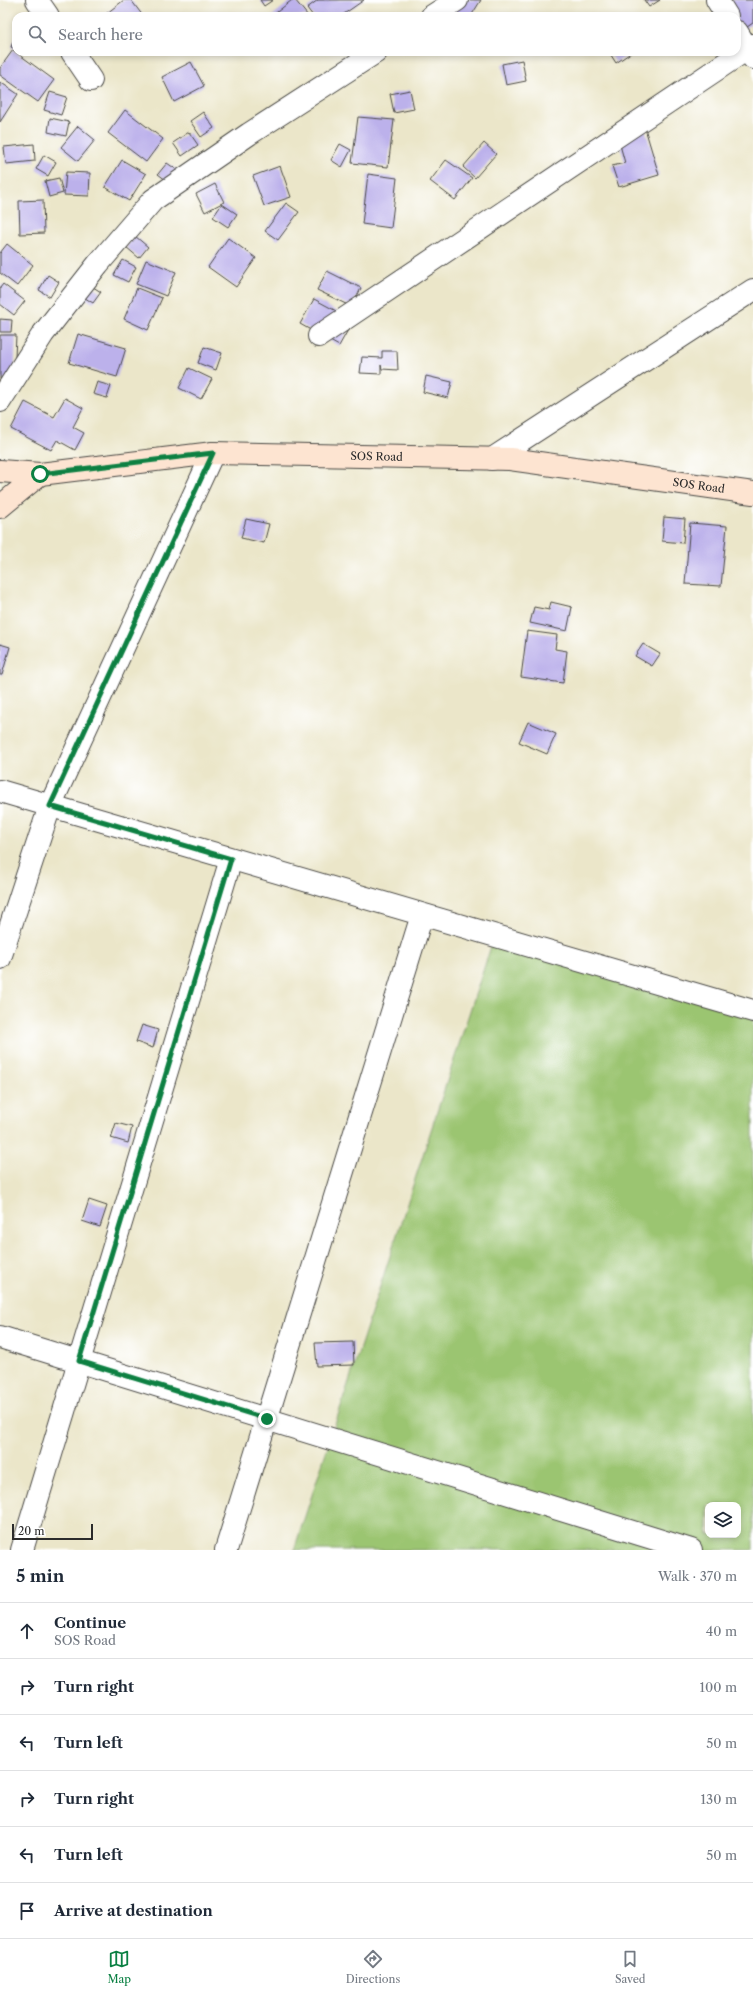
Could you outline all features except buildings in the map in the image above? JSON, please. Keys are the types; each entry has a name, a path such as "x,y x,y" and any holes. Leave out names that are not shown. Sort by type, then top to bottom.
{"street":[{"path":"37,0 45,12"},
{"path":"438,12 457,0"},
{"path":"717,0 724,12"},
{"path":"75,56 91,80"},
{"path":"0,402 44,334 98,264 153,200 249,134 370,56"},
{"path":"320,336 733,56"},
{"path":"492,459 753,290"},
{"path":"0,958 50,806 213,453"},
{"name":"SOS Road","path":"0,471 40,474 213,453 510,459 753,493"},
{"path":"0,507 40,474"},
{"path":"0,791 753,1011"},
{"path":"22,1550 231,859"},
{"path":"226,1550 422,914"},
{"path":"0,1337 691,1550"}],"green space":[{"path":"497,928 753,1013 753,1550 294,1550"}],"route":[{"path":"40,474 213,453 50,806 231,859 79,1361 267,1419"}]}
